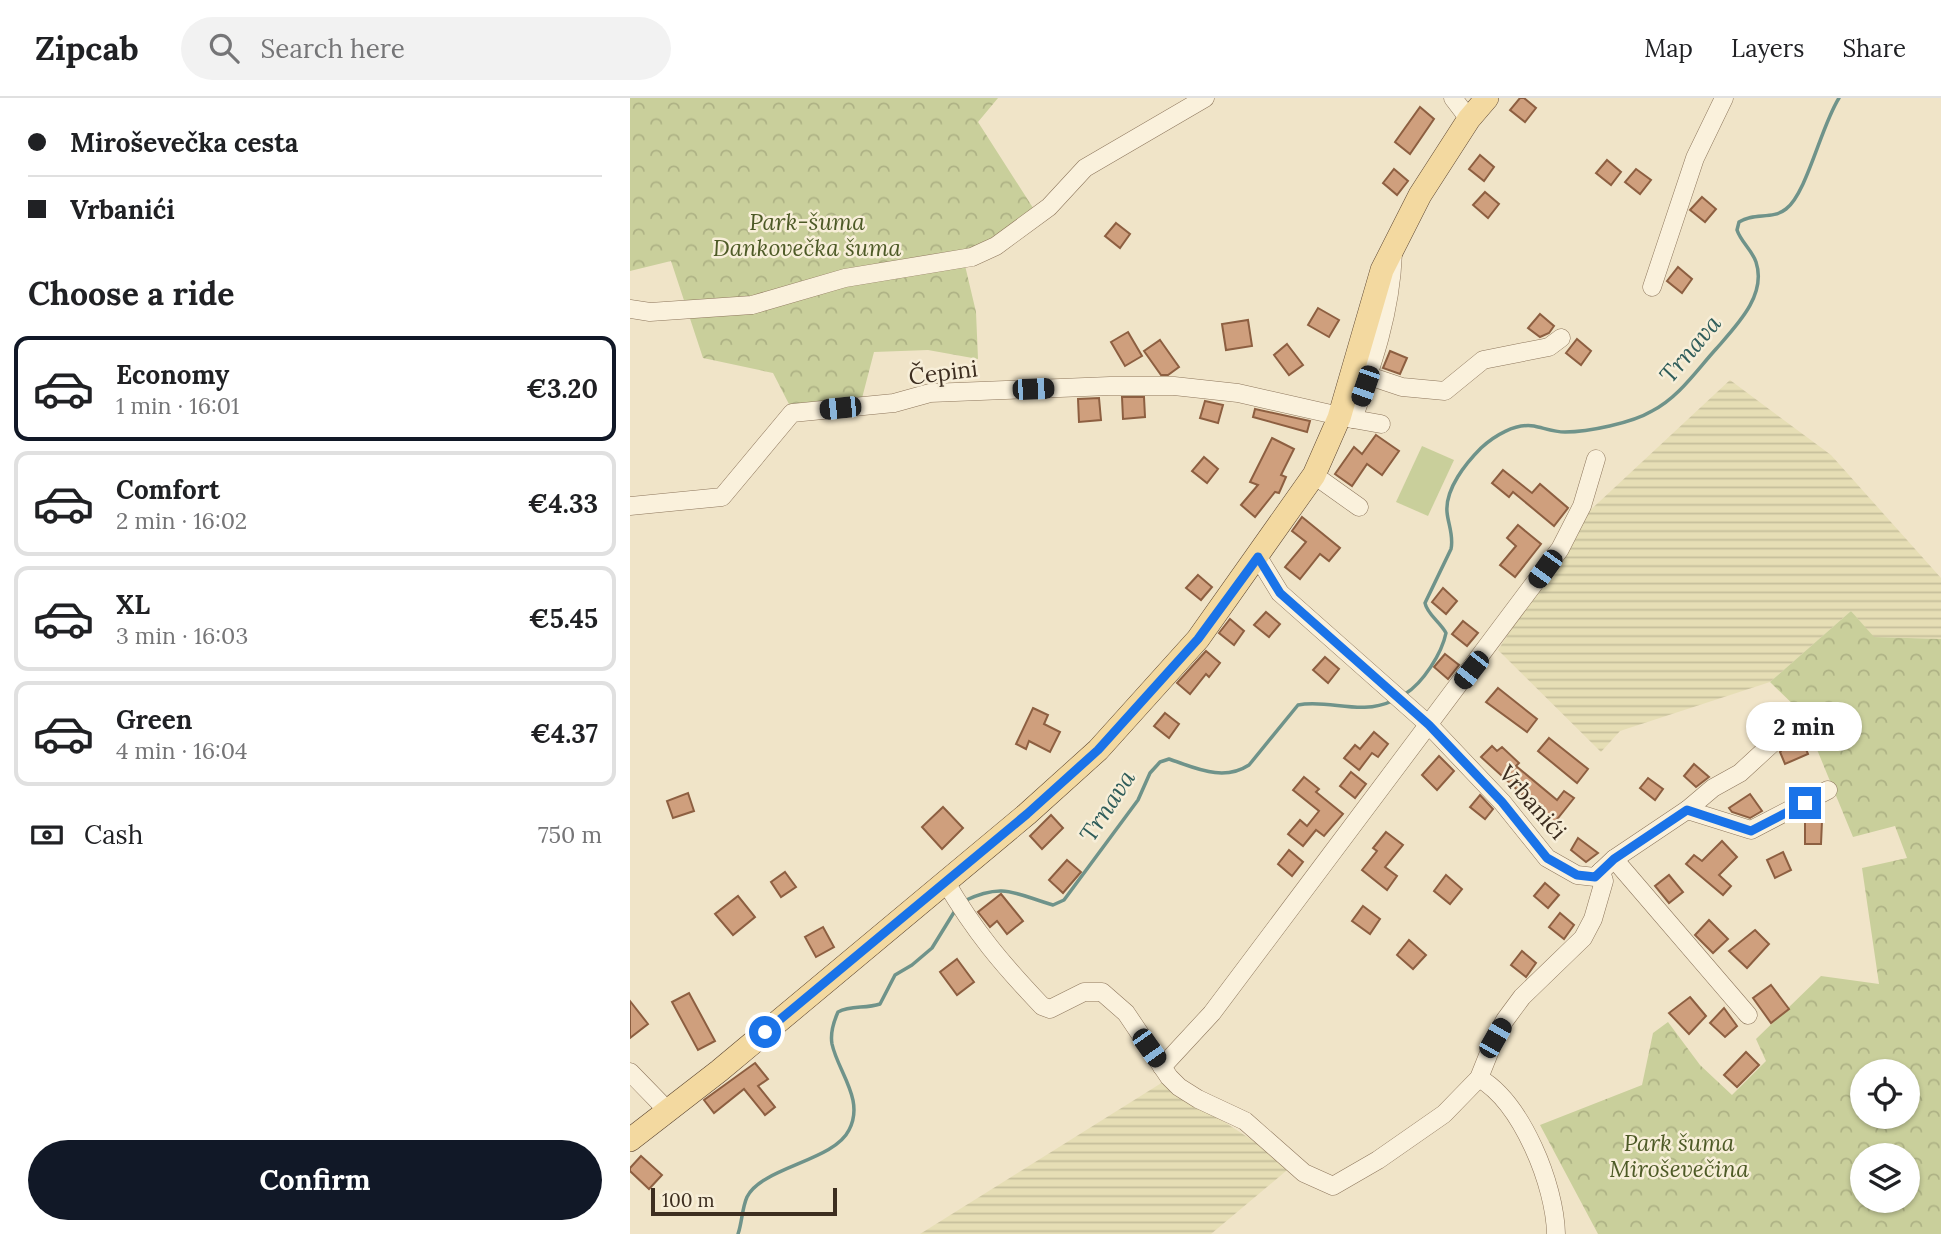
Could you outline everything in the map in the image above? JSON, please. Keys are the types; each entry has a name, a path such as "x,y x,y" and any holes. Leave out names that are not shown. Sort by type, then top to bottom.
{"main road":[{"path":"630,1140 719,1071 1027,814 1098,750 1198,639 1314,475 1346,419 1382,270 1420,195 1469,119 1487,98"}],"street":[{"path":"630,309 650,312 752,305 845,278 972,257 996,246 1049,207 1085,168 1205,98"},
{"path":"1453,98 1469,119"},
{"path":"1652,287 1695,158 1724,98"},
{"path":"1346,419 1375,360 1392,279 1393,247"},
{"path":"1369,376 1402,387 1445,391 1483,360 1549,347 1561,338"},
{"name":"Čepini","path":"630,506 722,497 792,413 894,403 930,393 1174,386 1238,393 1346,419 1381,424"},
{"path":"1162,1067 1212,1013 1560,549 1582,506 1596,459"},
{"path":"1314,475 1359,507"},
{"name":"Vrbanići","path":"1258,557 1280,593 1429,725 1502,802 1547,858 1577,875 1595,877 1608,865"},
{"path":"946,881 959,905 995,956 1042,1006 1050,1009 1084,992 1102,992 1126,1013 1162,1067 1179,1087 1245,1121 1304,1173 1333,1186 1378,1160 1444,1114 1479,1078 1495,1038 1522,997 1583,938 1593,919 1608,865 1687,810 1713,788 1740,773 1778,738"},
{"path":"1687,810 1751,831 1828,790"},
{"path":"1608,865 1748,1015"},
{"path":"630,1072 667,1110"},
{"path":"1479,1078 1490,1084 1525,1127 1545,1177 1556,1234"}],"shaded area":[{"path":"1730,380 1831,455 1941,578 1941,639 1873,637 1851,611 1770,682 1620,731 1601,752 1498,650 1584,516"},
{"path":"1163,1082 1292,1166 1211,1234 920,1234"}],"green space":[{"name":"Park-šuma Dankovečka šuma","path":"630,98 998,98 978,122 1035,211 963,257 976,312 978,359 928,350 874,352 861,402 791,408 773,373 703,358 671,261 630,271"},
{"path":"1422,446 1454,460 1428,516 1396,502"},
{"name":"Park šuma Miroševečina","path":"1851,611 1874,637 1941,639 1941,1234 1598,1234 1540,1125 1642,1085 1653,1033 1668,1022 1700,1065 1732,1095 1766,1061 1756,1039 1821,976 1879,984 1862,868 1907,858 1895,826 1853,837 1802,713 1770,682"}],"building":[{"path":"1520,98 1524,98 1536,108 1525,122 1510,110"},
{"path":"1420,107 1434,119 1410,154 1395,142"},
{"path":"1480,155 1494,167 1484,181 1469,169"},
{"path":"1607,160 1621,172 1611,185 1596,173"},
{"path":"1394,169 1408,181 1397,195 1383,183"},
{"path":"1636,169 1651,180 1640,194 1625,182"},
{"path":"1485,192 1499,204 1488,218 1473,205"},
{"path":"1702,197 1716,209 1705,222 1690,210"},
{"path":"1116,223 1130,234 1120,248 1105,236"},
{"path":"1678,267 1692,279 1682,293 1667,281"},
{"path":"1318,308 1339,320 1329,337 1308,325"},
{"path":"1540,314 1554,326 1549,333 1540,337 1528,328"},
{"path":"1248,320 1252,346 1226,350 1222,324"},
{"path":"1128,332 1142,356 1125,366 1111,342"},
{"path":"1577,339 1591,351 1581,365 1566,353"},
{"path":"1160,340 1179,367 1168,375 1161,375 1144,351"},
{"path":"1287,344 1303,365 1289,375 1274,355"},
{"path":"1390,351 1407,358 1400,374 1383,368"},
{"path":"1122,397 1144,397 1145,417 1123,419"},
{"path":"1099,398 1101,420 1079,422 1078,399"},
{"path":"1205,401 1223,405 1218,423 1200,418"},
{"path":"1255,409 1310,421 1307,432 1253,417"},
{"path":"1376,435 1399,451 1382,475 1367,464 1352,486 1335,474 1354,447 1362,454"},
{"path":"1272,438 1294,449 1281,475 1286,477 1279,493 1275,492 1255,517 1241,505 1258,485 1250,482"},
{"path":"1204,457 1218,469 1207,483 1192,471"},
{"path":"1503,470 1532,493 1540,484 1568,508 1554,526 1513,492 1509,497 1492,483"},
{"path":"1302,517 1340,548 1329,561 1320,554 1300,579 1285,567 1306,542 1292,531"},
{"path":"1518,525 1541,544 1515,577 1500,565 1516,546 1507,538"},
{"path":"1198,575 1212,587 1201,600 1186,588"},
{"path":"1443,588 1457,601 1446,614 1432,602"},
{"path":"1266,612 1280,624 1269,637 1254,625"},
{"path":"1230,619 1244,631 1234,645 1219,633"},
{"path":"1463,621 1478,633 1467,646 1452,634"},
{"path":"1206,651 1220,663 1209,677 1206,674 1190,694 1177,683"},
{"path":"1445,654 1459,665 1448,679 1434,667"},
{"path":"1325,657 1339,669 1328,683 1313,670"},
{"path":"1498,688 1537,719 1527,732 1486,702"},
{"path":"1033,708 1048,715 1044,724 1060,732 1050,752 1029,741 1026,749 1016,744"},
{"path":"1165,713 1179,724 1169,738 1154,726"},
{"path":"1794,720 1808,754 1785,764 1780,752 1789,742 1789,736 1781,725"},
{"path":"1374,732 1388,744 1378,757 1372,753 1359,770 1344,758 1355,745 1360,749"},
{"path":"1549,738 1588,769 1577,783 1538,751"},
{"path":"1492,746 1497,751 1502,747 1519,763 1516,766 1557,800 1564,791 1574,798 1554,823 1481,757"},
{"path":"1439,756 1454,771 1437,790 1422,775"},
{"path":"1694,764 1709,777 1696,787 1684,776"},
{"path":"1351,772 1366,784 1355,798 1340,786"},
{"path":"1304,777 1319,789 1316,792 1343,814 1324,836 1316,830 1303,846 1288,834 1300,820 1307,826 1319,811 1293,790"},
{"path":"1648,778 1663,789 1655,800 1640,788"},
{"path":"688,793 694,811 673,818 667,801"},
{"path":"1750,794 1762,811 1750,818 1732,812 1729,808"},
{"path":"1480,795 1493,809 1485,819 1470,807"},
{"path":"943,807 963,828 942,849 922,827"},
{"path":"1051,815 1063,828 1042,849 1030,836"},
{"path":"1805,821 1822,821 1821,844 1805,844"},
{"path":"1386,832 1403,845 1385,867 1397,876 1387,890 1362,870 1377,851 1373,848"},
{"path":"1578,838 1598,853 1586,862 1571,850"},
{"path":"1722,841 1737,857 1719,875 1731,886 1723,895 1686,864 1694,855 1702,861"},
{"path":"1289,850 1303,862 1292,876 1278,864"},
{"path":"1783,852 1791,870 1775,878 1767,860"},
{"path":"1067,860 1081,872 1063,893 1049,880"},
{"path":"785,872 796,887 781,897 771,882"},
{"path":"1446,875 1462,889 1450,904 1434,891"},
{"path":"1669,875 1683,892 1669,903 1655,886"},
{"path":"1545,883 1559,895 1548,908 1534,896"},
{"path":"1001,894 1023,921 1007,934 997,921 990,927 978,912"},
{"path":"738,896 755,917 733,935 715,914"},
{"path":"1363,906 1380,919 1370,934 1352,921"},
{"path":"1560,913 1574,925 1564,939 1549,927"},
{"path":"1709,920 1728,939 1713,953 1695,935"},
{"path":"823,927 834,947 816,957 805,937"},
{"path":"1755,930 1769,944 1747,968 1729,951"},
{"path":"1409,940 1426,955 1413,969 1397,955"},
{"path":"1522,951 1536,963 1526,977 1511,965"},
{"path":"957,959 974,982 957,995 940,972"},
{"path":"1771,985 1789,1009 1771,1023 1753,998"},
{"path":"689,993 715,1041 698,1050 672,1002"},
{"path":"1690,997 1706,1016 1689,1034 1669,1013"},
{"path":"630,1001 648,1024 630,1038"},
{"path":"1724,1008 1737,1026 1725,1037 1710,1023"},
{"path":"1746,1052 1759,1065 1737,1087 1724,1075"},
{"path":"755,1063 768,1079 758,1086 775,1107 765,1115 744,1089 714,1113 704,1100"},
{"path":"641,1156 662,1175 649,1189 630,1171"}],"waterway":[{"name":"Trnava","path":"1405,694 1431,667 1446,633 1428,611 1425,603 1451,549 1447,503 1463,469 1486,443 1512,428 1534,426 1565,432 1610,426 1643,415 1662,405 1679,391 1733,330 1754,298 1758,274 1756,262 1737,230 1739,222 1781,212 1794,201 1839,98"},
{"name":"Trnava","path":"964,901 1000,891 1053,905 1064,900 1138,800 1150,773 1160,762 1169,759 1209,772 1239,770 1249,765 1298,705 1369,707 1392,701"},
{"name":"Trnava","path":"738,1234 745,1201 755,1187 767,1178 829,1149 841,1141 849,1130 853,1119 852,1097 835,1055 832,1040 838,1012 880,1004 895,975 932,948 956,909"}],"route":[{"path":"765,1032 1027,814 1098,750 1198,639 1258,557 1280,593 1429,725 1502,802 1547,858 1577,875 1595,877 1614,859 1687,810 1751,831 1805,803"}]}
